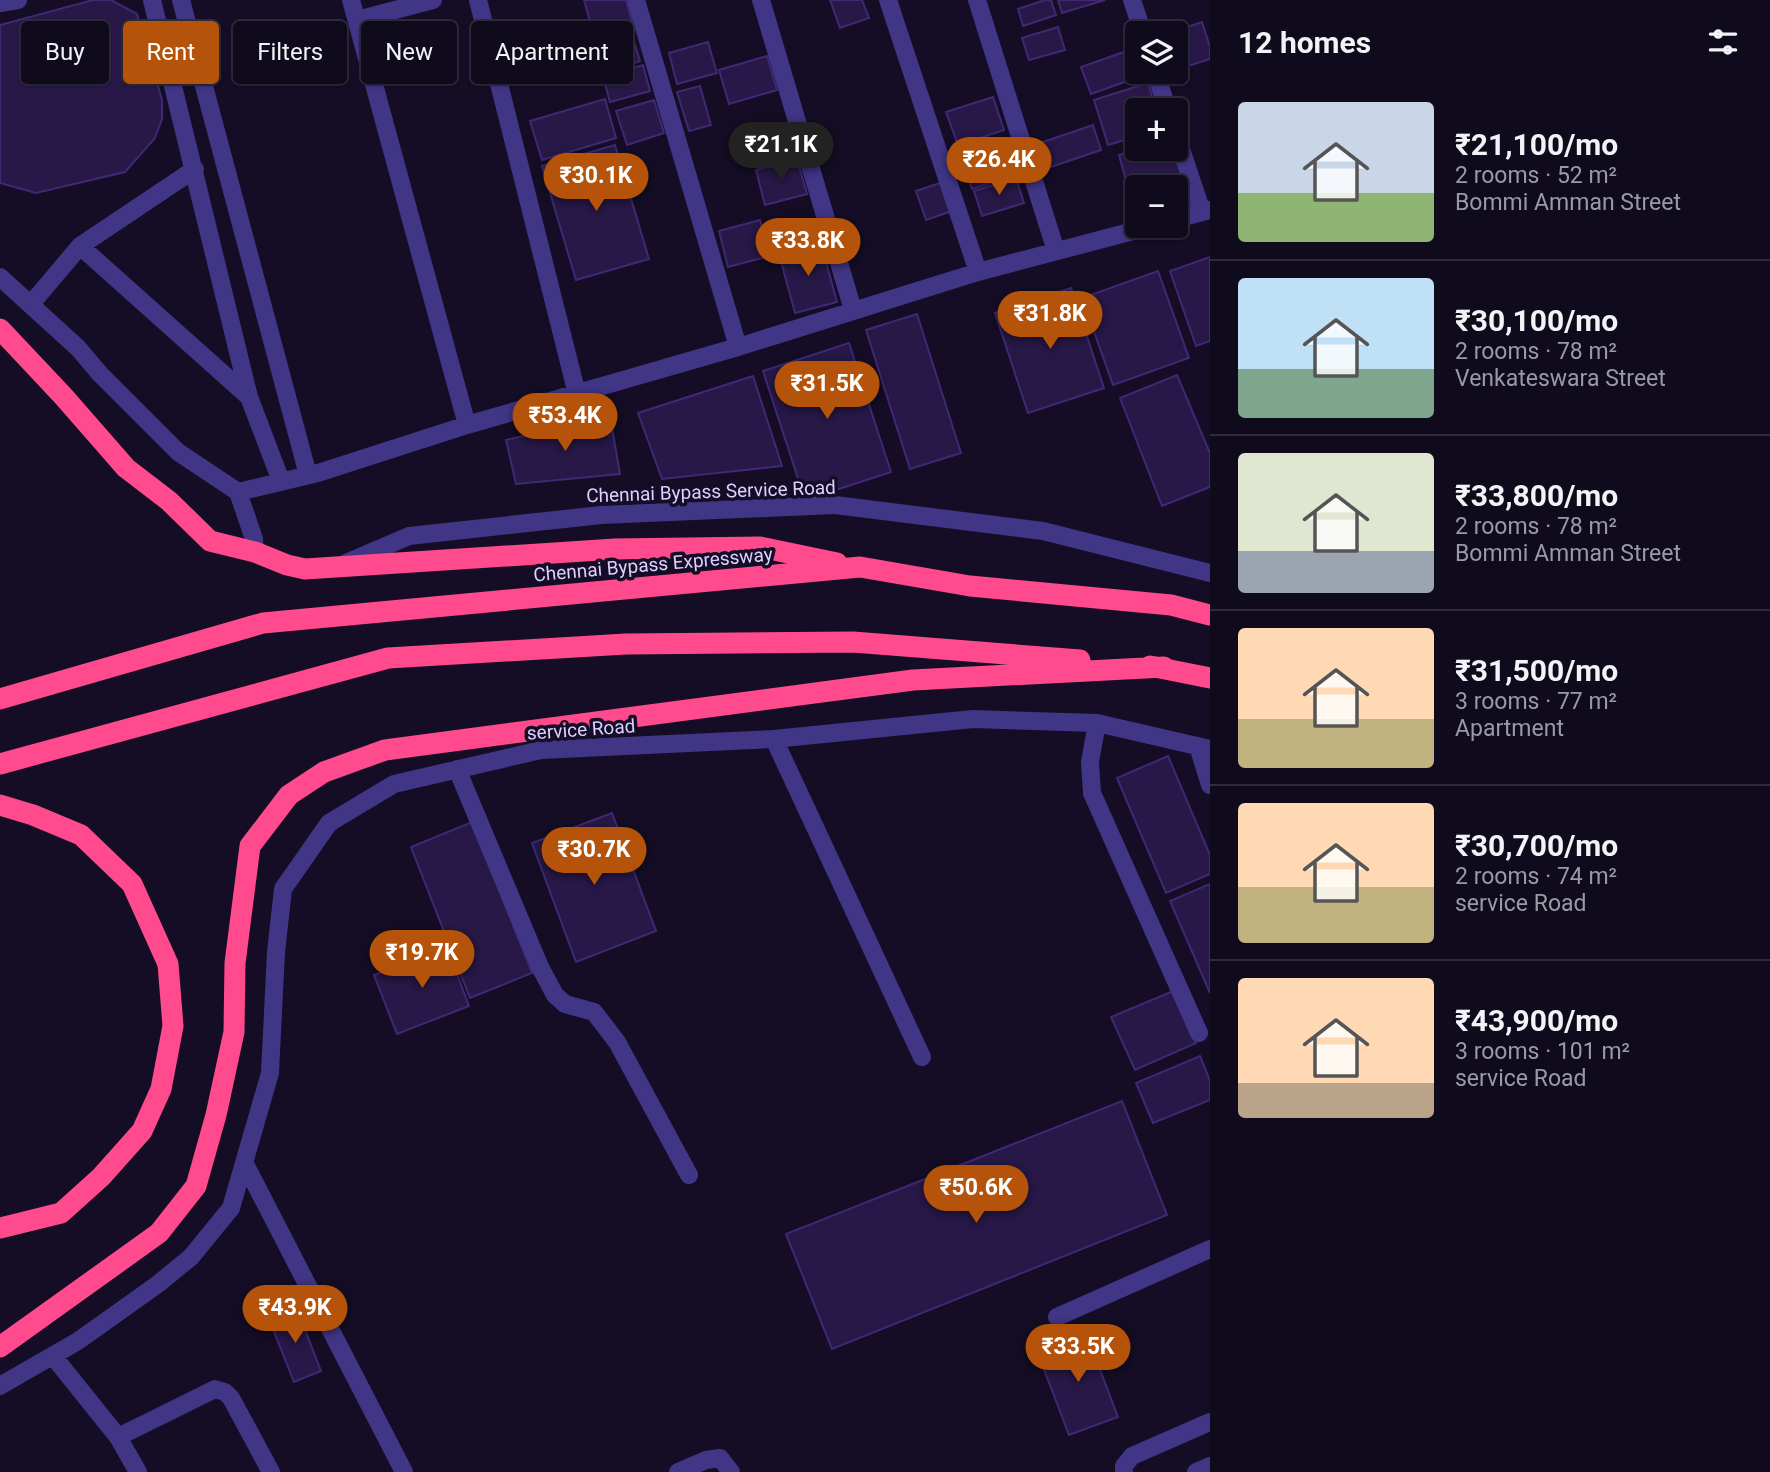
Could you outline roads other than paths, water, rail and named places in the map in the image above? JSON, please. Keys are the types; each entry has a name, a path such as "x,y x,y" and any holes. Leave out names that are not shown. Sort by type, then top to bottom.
{"highway":[{"path":"0,329 126,468 169,501 210,541 255,552 287,565 305,569 615,549 760,547 860,567"},
{"name":"Chennai Bypass Expressway","path":"0,699 263,623 860,567 970,586 1171,605 1210,615"},
{"path":"0,764 388,658 626,644 853,642 1164,667 1210,678"},
{"path":"0,1347 159,1233 196,1186 216,1115 234,1032 235,963 250,846 289,794 324,772 384,750 913,680 1164,667"},
{"path":"0,805 81,835 132,884 168,964 173,1026 161,1089 142,1131 101,1177 61,1213 0,1228"}],"street":[{"path":"0,3 18,0"},
{"path":"152,0 249,397 281,481"},
{"path":"181,0 308,475"},
{"path":"351,0 467,425"},
{"path":"357,20 433,0"},
{"path":"478,0 577,394"},
{"path":"636,0 738,347"},
{"path":"761,0 853,310"},
{"path":"888,0 978,272"},
{"path":"977,0 1056,251"},
{"path":"1132,0 1139,21"},
{"path":"1187,161 1206,211 1188,216"},
{"path":"31,304 80,246 195,169"},
{"path":"238,492 308,475 467,425 738,347 978,272 1125,233"},
{"path":"80,246 249,397"},
{"path":"0,277 78,348 100,374 178,452 238,492 254,539 255,552"},
{"name":"Chennai Bypass Service Road","path":"340,566 410,536 601,515 835,505 1043,531 1210,573"},
{"name":"service Road","path":"52,1356 118,1314 191,1257 231,1208 270,1073 276,952 283,889 329,823 394,784 541,750 774,739 973,719 1097,723 1204,748"},
{"path":"1097,723 1090,762 1092,793 1199,1033"},
{"path":"774,739 922,1057"},
{"path":"1204,748 1210,785"},
{"path":"457,769 540,967 555,995 565,1004 594,1012 609,1032 689,1175"},
{"path":"245,1164 404,1472"},
{"path":"1057,1317 1210,1249"},
{"path":"0,1386 52,1356 118,1437 138,1472"},
{"path":"118,1437 215,1389 225,1392 231,1398 271,1472"},
{"path":"1124,1472 1124,1466 1132,1456 1210,1422"},
{"path":"678,1472 706,1460 720,1458 731,1472"},
{"path":"1196,1472 1210,1466"}]}
